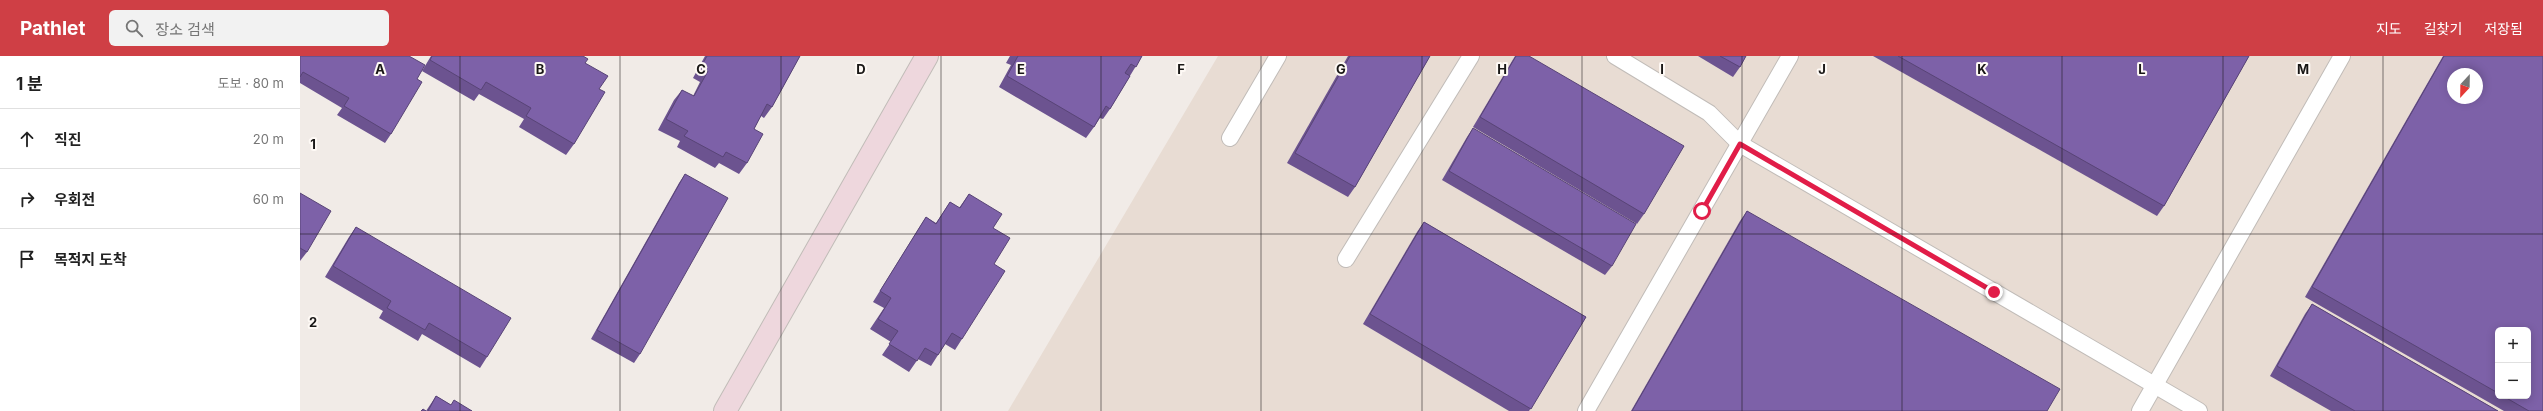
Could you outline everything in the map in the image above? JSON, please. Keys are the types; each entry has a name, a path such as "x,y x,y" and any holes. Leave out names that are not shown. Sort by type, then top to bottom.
{"street":[{"path":"725,411 928,56"}],"lane":[{"path":"1230,138 1278,56"},
{"path":"1346,259 1471,56"},
{"path":"1615,56 1709,113 1740,144 2199,411"},
{"path":"1586,411 1790,56"},
{"path":"2140,411 2342,56"}],"shaded area":[{"path":"1218,56 2543,56 2543,411 1008,411"}],"building":[{"path":"300,56 409,56 425,65 417,79 422,82 391,134 344,106 349,98 303,72 300,77"},
{"path":"432,56 583,56 588,59 585,63 608,76 599,89 605,92 574,144 526,116 531,108 486,82 481,90 430,60"},
{"path":"707,56 800,56 772,107 767,104 754,129 763,134 747,163 726,152 723,157 684,136 688,131 666,119 682,90 694,96 708,71 701,67"},
{"path":"1018,56 1142,56 1136,67 1131,64 1125,73 1130,76 1110,109 1106,106 1094,127 1007,76"},
{"path":"1350,56 1430,56 1355,187 1295,153"},
{"path":"1516,56 1529,56 1684,146 1644,214 1480,117"},
{"path":"1720,56 1746,56 1740,67"},
{"path":"1898,56 2249,56 2164,206"},
{"path":"2444,56 2543,56 2543,411 2529,411 2508,399 2531,399 2531,327 2495,327 2495,391 2312,287"},
{"path":"1473,128 1636,224 1612,266 1449,171"},
{"path":"685,174 728,198 640,354 597,330"},
{"path":"300,193 331,211 307,252 300,248"},
{"path":"969,194 1002,214 993,228 1010,238 994,264 1005,271 962,339 952,333 938,355 925,348 917,361 889,344 898,331 878,319 891,298 880,291 926,217 936,224 950,202 960,208"},
{"path":"1747,211 2060,389 2047,411 1632,411"},
{"path":"1424,222 1586,317 1531,409 1370,314"},
{"path":"356,227 511,318 487,357 429,323 425,330 387,308 391,301 333,266"},
{"path":"2312,304 2498,411 2355,411 2277,366"},
{"path":"436,396 451,405 454,400 472,411 428,411"}],"route":[{"path":"1702,211 1740,144 1994,292"}]}
